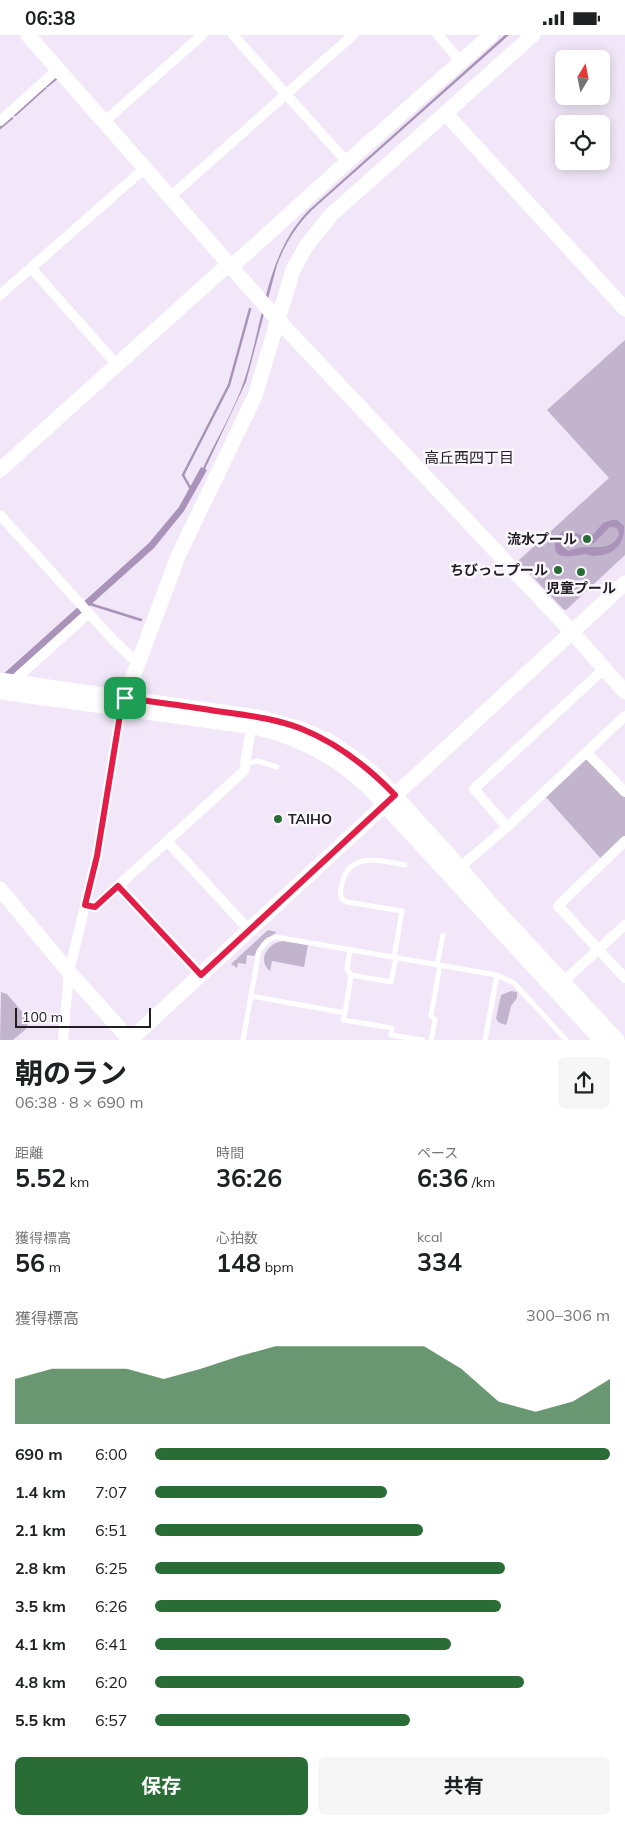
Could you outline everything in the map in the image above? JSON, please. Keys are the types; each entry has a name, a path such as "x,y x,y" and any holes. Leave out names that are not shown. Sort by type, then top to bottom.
{"street":[{"path":"28,35 269,310 623,685"},
{"path":"104,122 202,35"},
{"path":"233,35 347,162"},
{"path":"170,197 352,35"},
{"path":"438,35 461,62"},
{"path":"0,470 221,271 239,260 491,35"},
{"path":"63,1040 69,973 97,856 123,703 182,546 255,395 269,310 306,245 331,215 533,35"},
{"path":"0,121 58,69"},
{"path":"445,113 625,309"},
{"path":"2,289 31,268 144,168"},
{"path":"31,268 117,365"},
{"path":"0,515 114,641 131,657 139,660"},
{"path":"0,889 69,973 130,1040 625,583"},
{"path":"7,684 20,675 88,613"},
{"path":"508,827 474,789 605,668"},
{"path":"7,684 251,727 290,737 322,752 390,800 460,867 491,904 617,1040"},
{"path":"123,703 258,717 301,729 329,741 354,758 378,777 390,800 601,1040"},
{"path":"460,867 508,827 625,717"},
{"path":"85,905 95,907 244,771 251,727"},
{"path":"587,753 625,792"},
{"path":"167,841 249,930"},
{"path":"625,841 558,906 625,978"},
{"path":"118,886 201,975"},
{"path":"563,982 625,925"}],"lane":[{"path":"249,763 258,761 277,767"},
{"path":"351,975 391,982 405,912 342,899 340,890 344,875 361,860 375,859 405,865"},
{"path":"431,1040 434,1020 431,1016 443,935"},
{"path":"243,1040 259,951 268,940 276,937 497,975 514,983 566,1040"},
{"path":"350,949 347,969 351,975 343,1020 392,1028 391,1035 423,1040"},
{"path":"485,1040 497,975"},
{"path":"251,996 345,1013"}],"shaded area":[{"path":"505,35 509,35 312,210 301,222 287,243 277,265 246,382 205,469 207,470 184,511 154,548 0,686 0,677 149,543 179,507 201,467 203,468 240,392 251,359 274,268 283,247 295,227 310,209"},
{"path":"625,340 625,555 566,610 518,561 609,478 547,410"},
{"name":"流水プール","path":"617,520 624,526 622,540 610,552 599,556 585,554 563,556 559,555 556,551 556,538 563,531 571,531 591,537 603,523","holes":["610,527 617,528 619,535 616,540 606,546 582,547 568,551 562,546 562,541 569,537 584,544 594,543"]},
{"path":"587,756 625,797 625,836 602,860 545,796"},
{"path":"268,930 277,932 262,942 254,956 247,955 246,964 238,963 237,968 231,964"},
{"path":"283,941 308,945 304,967 272,961 270,971 266,967 264,957 266,952 273,945"},
{"path":"511,991 517,992 517,998 511,1006 505,1025 498,1022 496,1018 501,995"},
{"path":"1,992 7,994 29,1020 26,1029 13,1040 0,1040"}],"waterway":[{"path":"47,86 57,78"},
{"path":"15,115 45,88"},
{"path":"0,128 12,118"},
{"path":"192,491 183,475 229,385 250,309"},
{"path":"90,604 141,620"}],"place":[{"name":"流水プール","path":"587,539"},
{"name":"ちびっこプール","path":"558,570"},
{"name":"児童プール","path":"581,572"},
{"name":"TAIHO","path":"278,819"}],"district":[{"name":"高丘西四丁目","path":"469,457"}],"route":[{"path":"125,698 258,717 301,729 342,749 378,777 395,795 201,975 118,886 95,907 85,905 97,856 121,709 125,698"}]}
